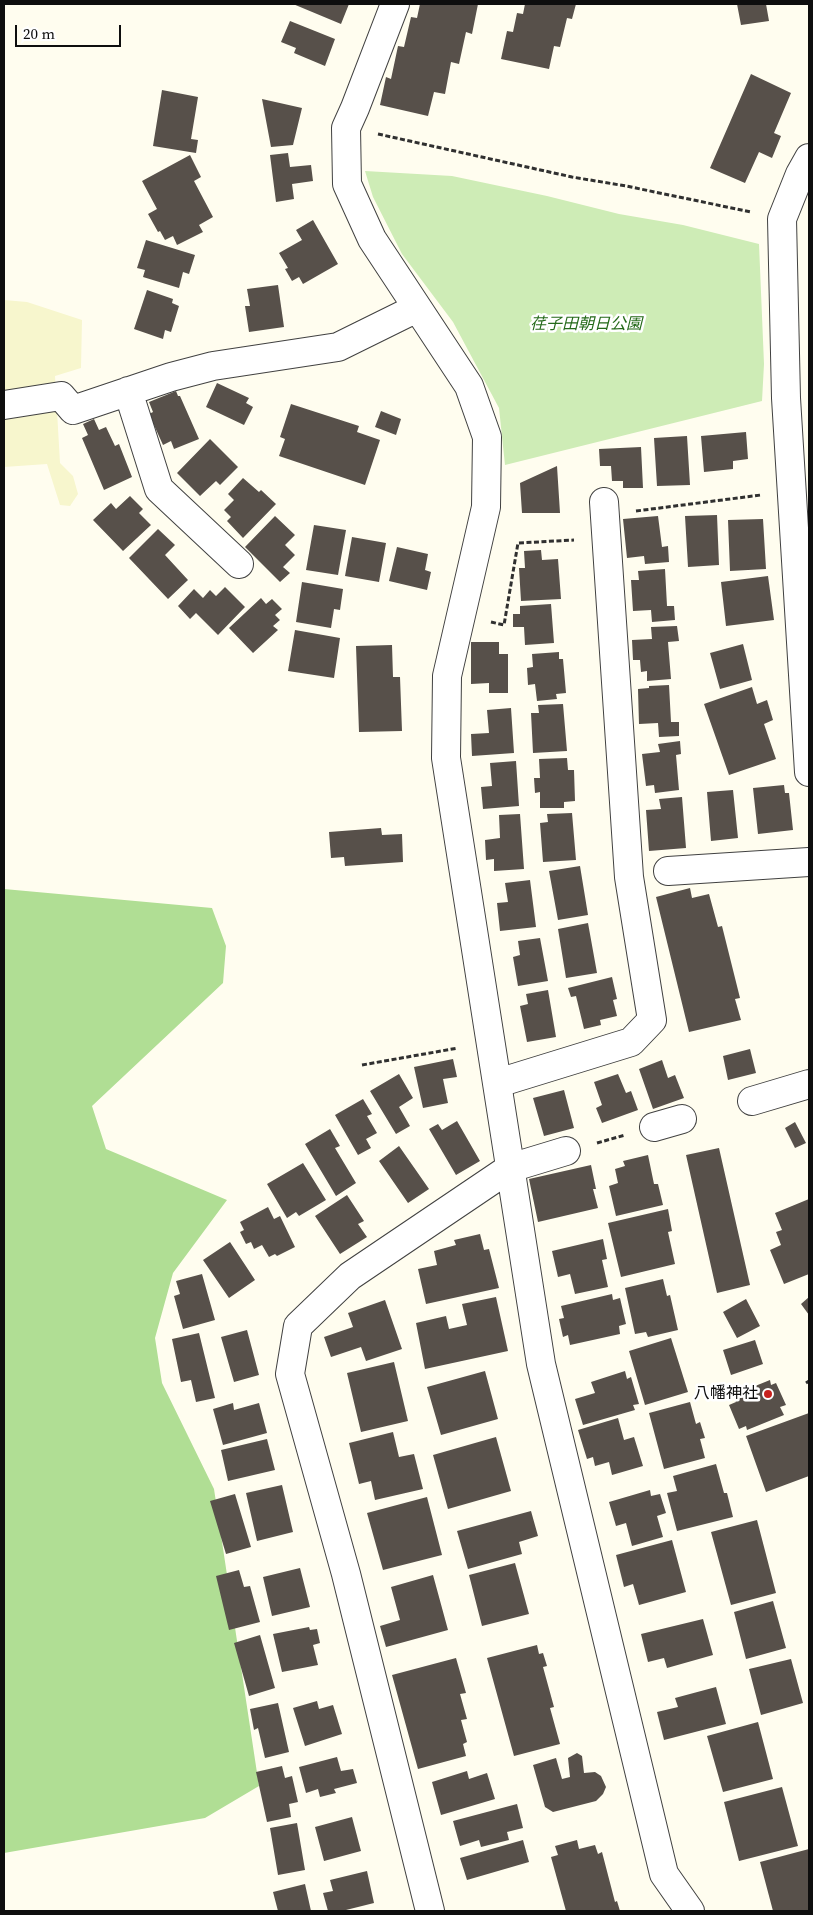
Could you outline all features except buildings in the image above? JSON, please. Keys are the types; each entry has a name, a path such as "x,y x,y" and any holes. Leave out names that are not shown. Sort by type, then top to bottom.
{"street":[{"path":"394,4 346,128 347,184 372,239 469,386 487,437 486,507 446,676 446,758 541,1364 664,1874 690,1911"},
{"path":"809,158 800,174 782,219 786,398 809,772"},
{"path":"4,405 61,396 72,410 171,377 213,366 338,347 417,308"},
{"path":"128,391 159,490 239,564"},
{"path":"498,1083 631,1042 652,1020 629,877 605,509"},
{"path":"668,871 809,862"},
{"path":"752,1101 809,1084"},
{"path":"654,1127 682,1119"},
{"path":"430,1911 346,1574 290,1374 298,1326 350,1276 510,1168 566,1151"}],"path":[{"path":"346,128 782,219"},
{"path":"605,509 791,491"},
{"path":"504,624 518,543 554,541"},
{"path":"362,1065 491,1042"},
{"path":"566,1151 654,1127"}],"green space":[{"name":"荏子田朝日公園","path":"365,171 452,176 547,196 619,214 683,225 759,244 764,364 762,401 505,465 499,408 453,322 402,254 373,197"},
{"path":"4,300 27,302 82,320 81,368 55,376 60,463 73,476 78,494 70,506 60,505 47,464 4,467"},
{"path":"4,889 212,908 226,946 223,983 92,1106 106,1149 227,1200 173,1273 155,1338 162,1383 214,1489 259,1786 205,1818 4,1853"}],"place":[{"name":"八幡神社","path":"768,1394"}]}
